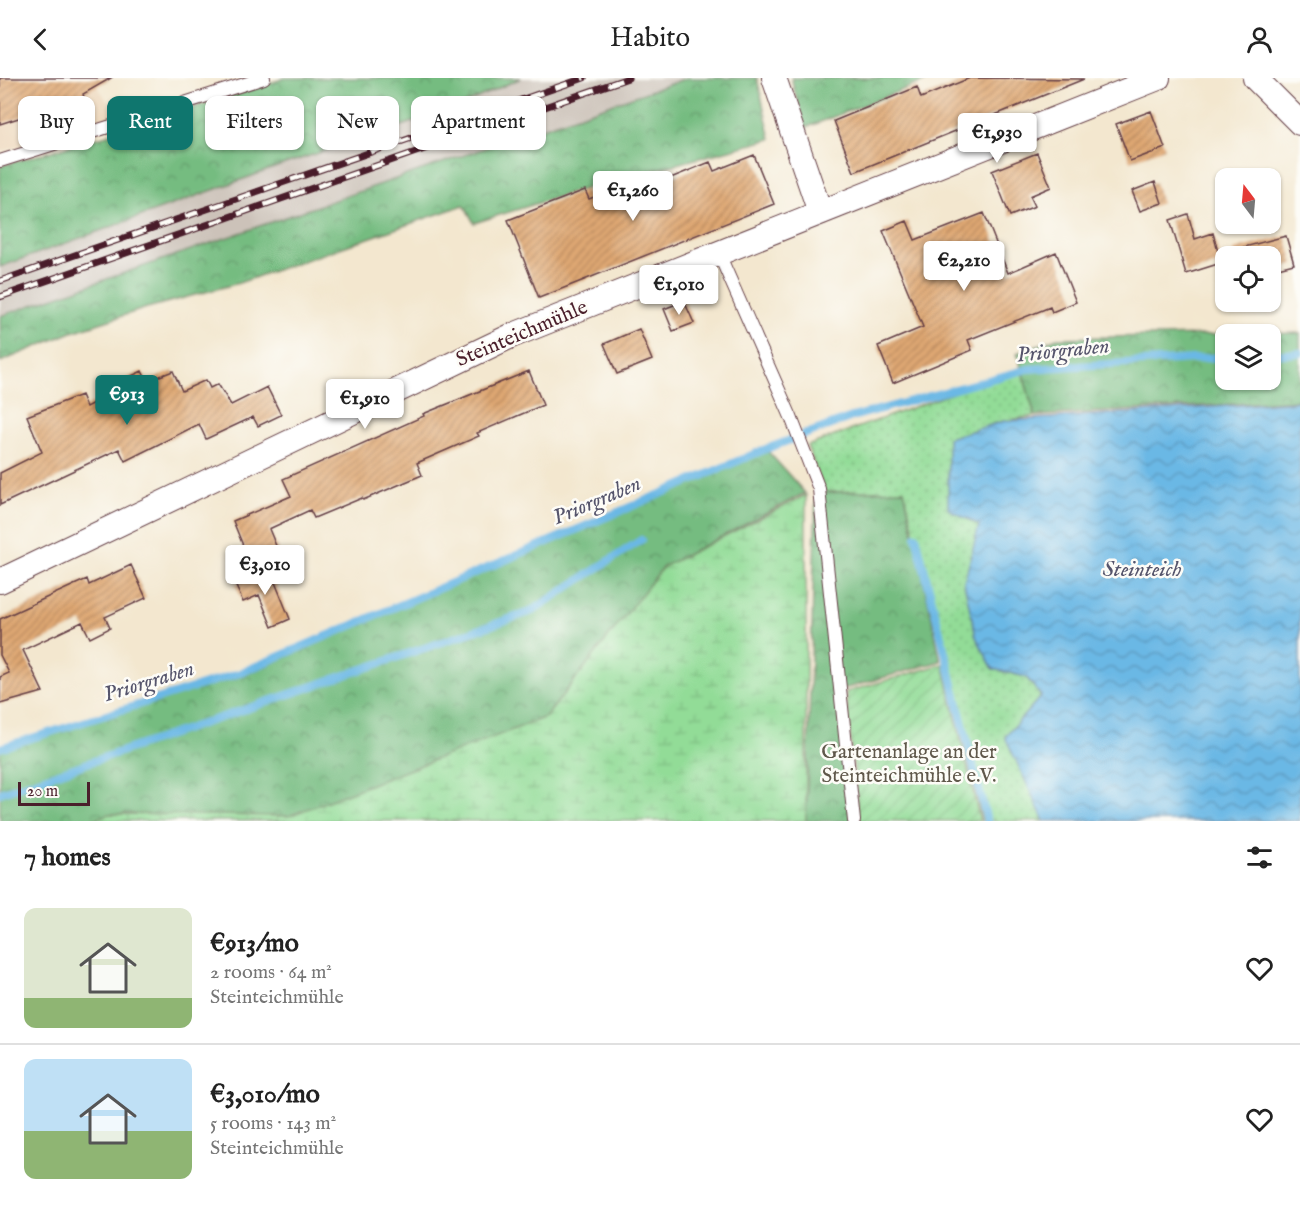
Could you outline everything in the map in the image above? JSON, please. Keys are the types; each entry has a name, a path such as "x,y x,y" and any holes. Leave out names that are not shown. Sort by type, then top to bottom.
{"street":[{"path":"774,78 820,212"},
{"name":"Steinteichmühle","path":"0,581 511,336 1158,78"},
{"path":"1255,78 1300,123"}],"lane":[{"path":"0,161 264,78"},
{"path":"719,254 795,427 819,489 854,821"}],"shaded area":[{"path":"0,78 93,78 107,101 107,120 95,124 95,96 18,96 18,147 0,152"},
{"path":"521,78 687,78 546,127 546,96 482,96"},
{"path":"411,123 411,150 479,150 0,316 0,267 328,150 399,150 399,127"}],"green space":[{"path":"285,78 521,78 482,96 411,96 411,123 399,127 399,96 316,96 316,150 328,150 0,267 0,166 55,150 95,150 95,139 107,135 107,150 193,150 193,108 205,104 205,150 304,150 304,96 229,96"},
{"path":"687,78 757,78 771,139 587,188 474,223 464,205 239,283 147,308 72,332 0,362 0,316 479,150 546,150 546,127"},
{"path":"791,78 933,78 805,128"},
{"path":"1281,333 1300,333 1300,400 1035,416 1017,353 1057,338 1215,335 1215,390 1281,390"},
{"path":"1021,368 1035,416 1004,421 948,438 982,524 993,669 1026,677 1041,696 1044,821 982,821 904,490 825,492 807,446"},
{"path":"766,449 805,493 663,567 546,717 289,816 110,814 89,821 0,821 0,746 242,676"},
{"path":"904,490 941,661 840,690 852,821 806,821 816,493"},
{"path":"806,495 806,821 89,821 109,814 289,816 546,717 663,567"},
{"name":"Gartenanlage an der Steinteichmühle e.V.","path":"943,664 980,821 859,821 846,692"}],"water":[{"name":"Steinteich","path":"1300,401 1300,821 1044,821 1005,737 1041,696 1026,677 993,669 976,637 964,583 979,525 948,509 948,438 1004,421"}],"building":[{"path":"0,78 111,78 83,94 84,96 18,96 18,118 0,124"},
{"path":"970,78 1084,79 854,172 834,121 917,87 921,98"},
{"path":"1151,111 1165,148 1130,161 1116,124"},
{"path":"1037,153 1051,187 1030,196 1035,206 1010,216 992,171"},
{"path":"754,155 774,204 539,298 508,220 585,190 589,199 648,176 651,186 710,162 714,171"},
{"path":"1155,182 1162,203 1140,211 1132,191"},
{"path":"984,213 1008,273 1056,252 1076,302 1052,312 1050,307 968,340 972,350 893,383 878,346 923,327 883,231 907,221 915,240"},
{"path":"1188,214 1195,239 1213,233 1216,246 1215,265 1186,274 1170,220"},
{"path":"1286,236 1294,264 1281,267 1281,246 1248,246"},
{"path":"684,301 694,323 673,331 664,309"},
{"path":"639,329 652,360 617,374 604,344"},
{"path":"142,371 147,381 173,371 182,391 206,380 210,388 218,384 231,405 267,387 281,415 258,426 253,417 206,439 199,424 125,461 119,449 0,505 0,473 42,452 27,416 81,395 86,407 120,389 117,383"},
{"path":"529,371 543,405 477,433 479,436 417,463 422,475 314,518 310,510 269,529 279,553 251,565 233,521 291,496 283,479 424,416 423,414"},
{"path":"131,565 146,598 105,617 110,628 90,638 82,622 23,650 43,692 0,704 0,677 9,673 0,655 0,619 87,579 89,585"},
{"path":"270,570 290,619 272,627 259,595 243,602 235,584"}],"waterway":[{"name":"Priorgraben","path":"1281,354 1300,353"},
{"name":"Priorgraben","path":"0,748 240,673 766,449 852,417 1028,369 1215,358"},
{"path":"916,536 987,821"},
{"path":"0,793 530,612 641,540"}],"railway":[{"path":"0,281 584,78"},
{"path":"0,297 628,78"}]}
